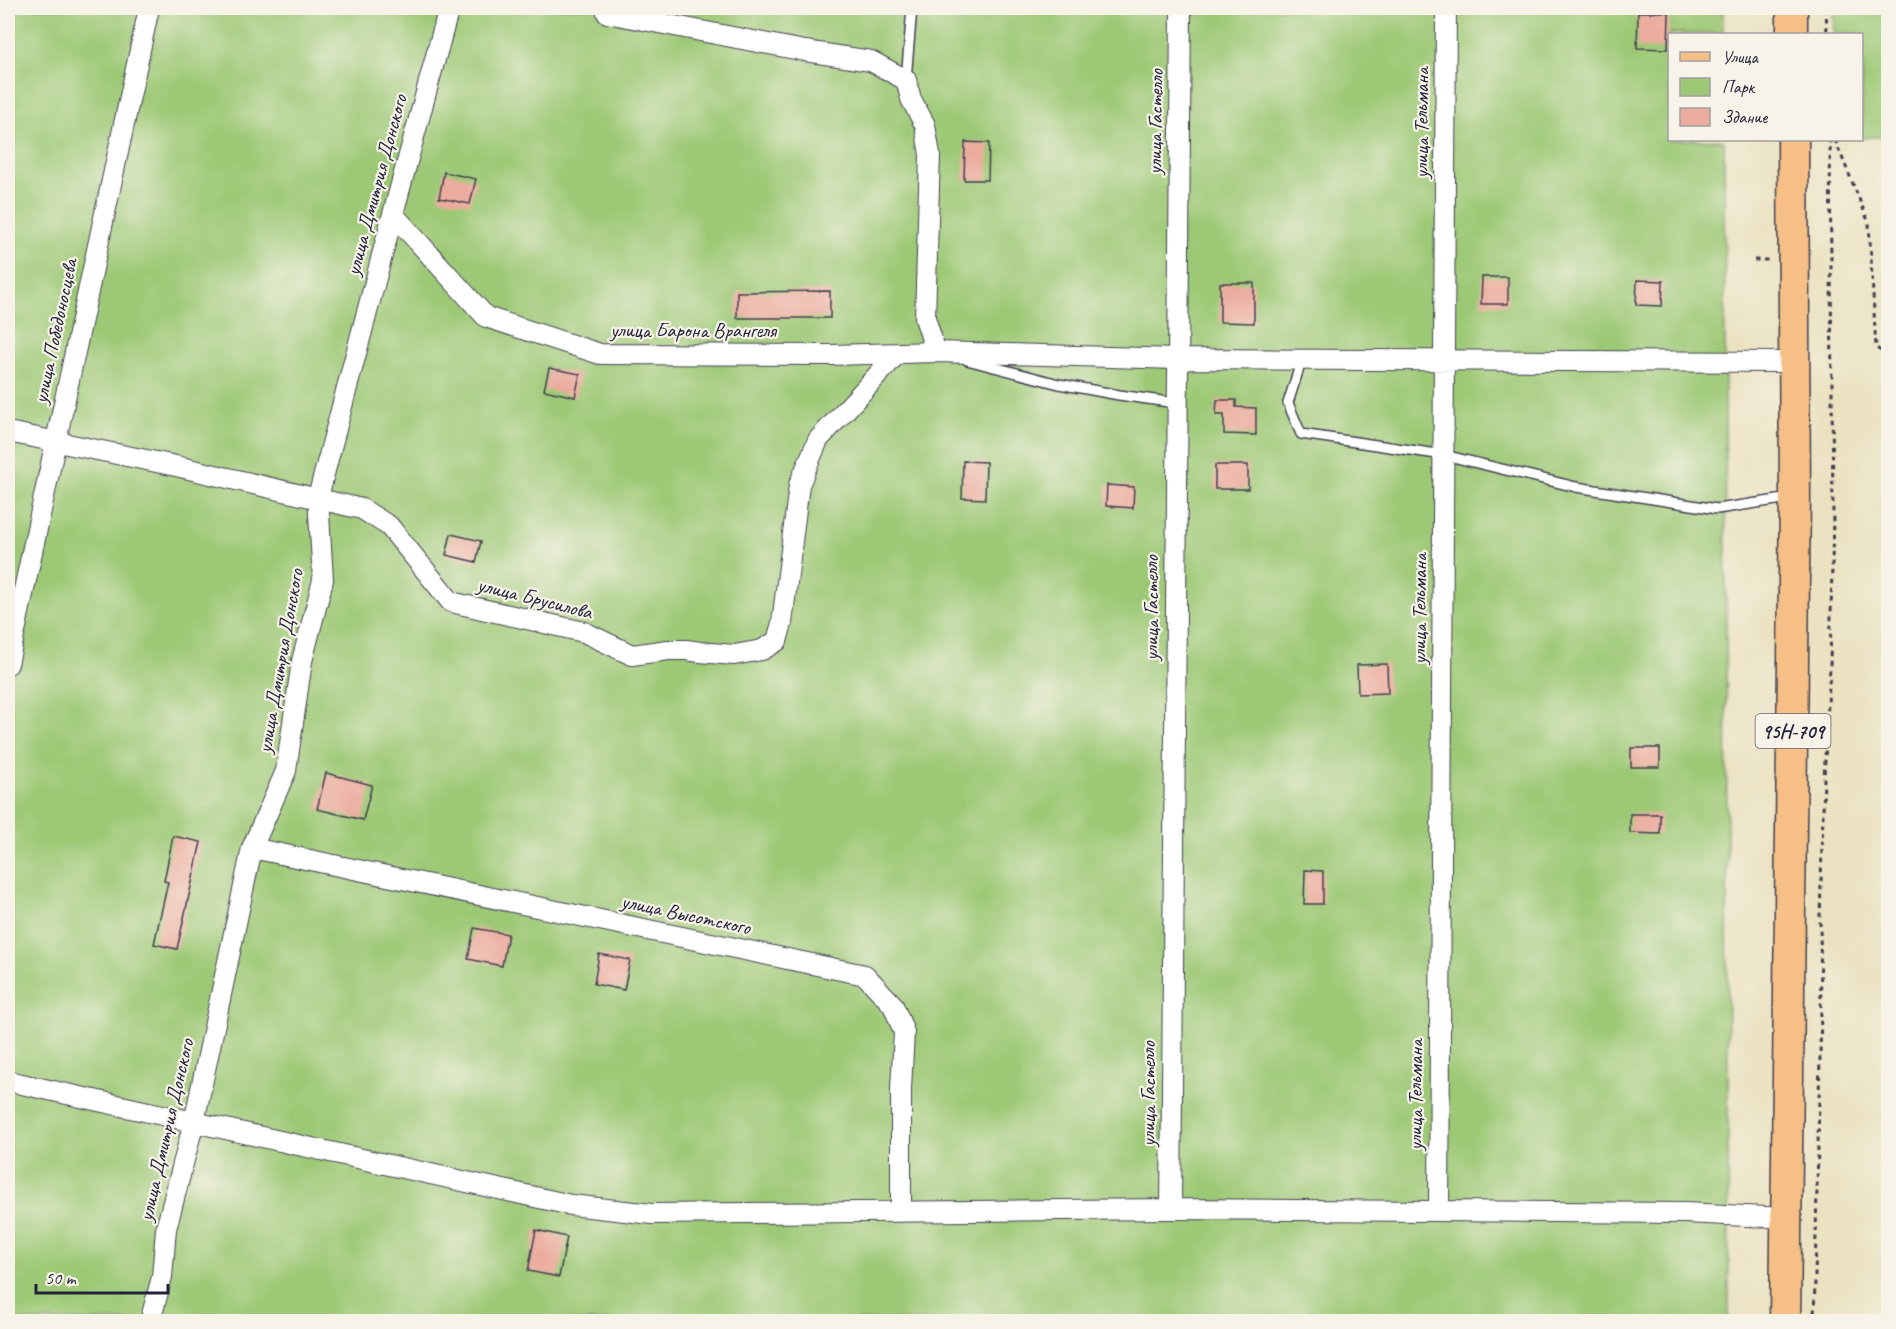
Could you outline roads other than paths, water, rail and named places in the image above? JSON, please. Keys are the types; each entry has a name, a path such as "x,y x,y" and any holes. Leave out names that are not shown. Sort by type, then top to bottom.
{"main road":[{"path":"1792,8 1792,33"},
{"name":"95Н-709","path":"1785,1322 1796,497 1793,141"}],"street":[{"name":"улица Победоносцева","path":"8,664 149,8"},
{"name":"улица Дмитрия Донского","path":"150,1322 162,1277 166,1229 194,1122 252,848 286,771 302,661 323,580 318,497 449,8"},
{"name":"улица Гастелло","path":"1171,1209 1181,8"},
{"name":"улица Тельмана","path":"1439,1210 1446,8"},
{"path":"607,13 871,61 906,80 911,99 925,125 930,155 925,318 936,352"},
{"name":"улица Барона Врангеля","path":"393,214 486,317 600,354 936,352 1177,359 1794,362"},
{"name":"улица Брусилова","path":"8,432 176,466 363,508 389,526 451,602 584,632 632,656 668,650 734,655 762,650 777,640 782,623 799,485 818,440 897,354"},
{"name":"улица Высотского","path":"252,848 865,975 893,1005 904,1032 901,1089 902,1212"},
{"path":"8,1081 571,1205 652,1214 1171,1209 1685,1213 1788,1218"}],"lane":[{"path":"906,80 912,8"},
{"path":"936,352 1059,384 1176,403"},
{"path":"1302,359 1288,404 1301,434 1444,455 1576,487 1717,508 1796,497"}]}
